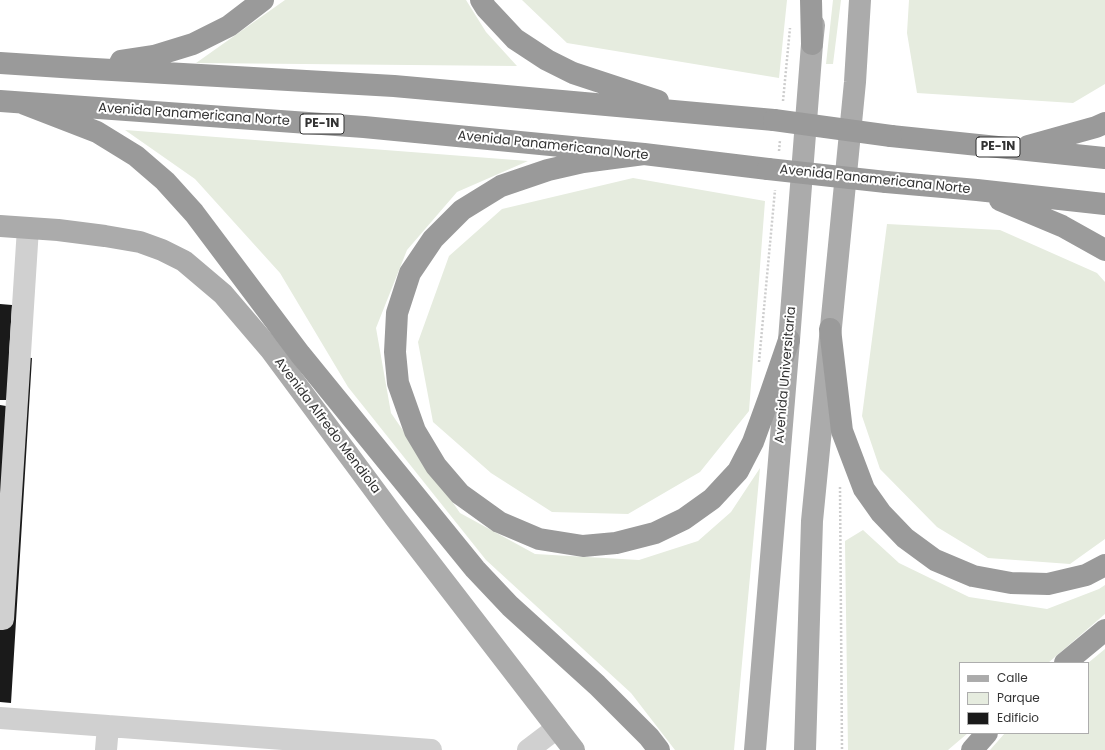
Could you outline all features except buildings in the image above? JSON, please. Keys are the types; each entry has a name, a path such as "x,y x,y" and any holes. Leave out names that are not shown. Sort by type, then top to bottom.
{"highway":[{"path":"77,68 154,56 193,44 230,26 263,0"},
{"path":"481,0 486,8 515,39 547,60 572,73 695,113"},
{"path":"811,0 812,44"},
{"name":"PE-1N","path":"0,62 77,68 394,86 774,120 891,136 1105,158"},
{"name":"Avenida Panamericana Norte","path":"0,101 364,127 644,154 886,182 1105,204"},
{"path":"22,103 97,132 136,156 165,181 194,213 300,354 475,569 510,606 597,685 649,737 659,750"},
{"path":"1015,149 1096,127 1105,123"},
{"path":"644,154 583,162 555,168 501,186 462,210 433,239 410,273 397,312 395,352 398,383 415,430 436,466 460,494 499,522 539,539 583,546 616,543 655,533 684,519 712,499 738,471 753,442 789,340"},
{"path":"977,190 1062,226 1105,250"},
{"path":"830,329 842,431 864,489 881,513 905,538 935,560 973,576 1011,583 1048,584 1086,574 1105,565"},
{"path":"1066,662 1105,630"},
{"path":"972,750 986,734"}],"main road":[{"name":"Avenida Universitaria","path":"755,750 812,44 818,0"},
{"path":"805,750 808,692 812,521 855,89 860,0"},
{"name":"Avenida Alfredo Mendiola","path":"0,226 58,230 140,242 162,250 184,261 223,294 270,349 396,519 574,750"}],"lane":[{"path":"0,619 3,619 5,526 28,228"},
{"path":"808,692 816,750"},
{"path":"0,718 378,748 431,750"},
{"path":"106,750 108,726"},
{"path":"528,750 557,728"}],"green space":[{"path":"285,0 466,0 486,32 517,66 196,63"},
{"path":"522,0 787,0 779,78 567,43"},
{"path":"833,0 841,0 833,64 826,64"},
{"path":"909,0 1105,0 1105,84 1073,103 917,93 907,33"},
{"path":"125,130 528,161 457,192 407,250 376,328 391,413 460,513 535,554 639,560 698,541 731,512 760,468 734,750 675,750 631,693 486,560 348,387 280,273 195,179"},
{"path":"633,178 765,201 749,411 700,472 628,514 552,512 491,473 433,422 418,342 449,256 502,209"},
{"path":"887,224 1000,230 1097,273 1105,282 1105,539 1070,564 988,558 937,527 880,469 862,416"},
{"path":"863,530 899,563 969,597 1047,609 1099,589 1105,585 1105,614 1049,662 959,662 959,734 967,734 948,750 848,750 845,541"},
{"path":"1105,649 1105,750 990,750 1004,734 1089,734 1089,662"}]}
